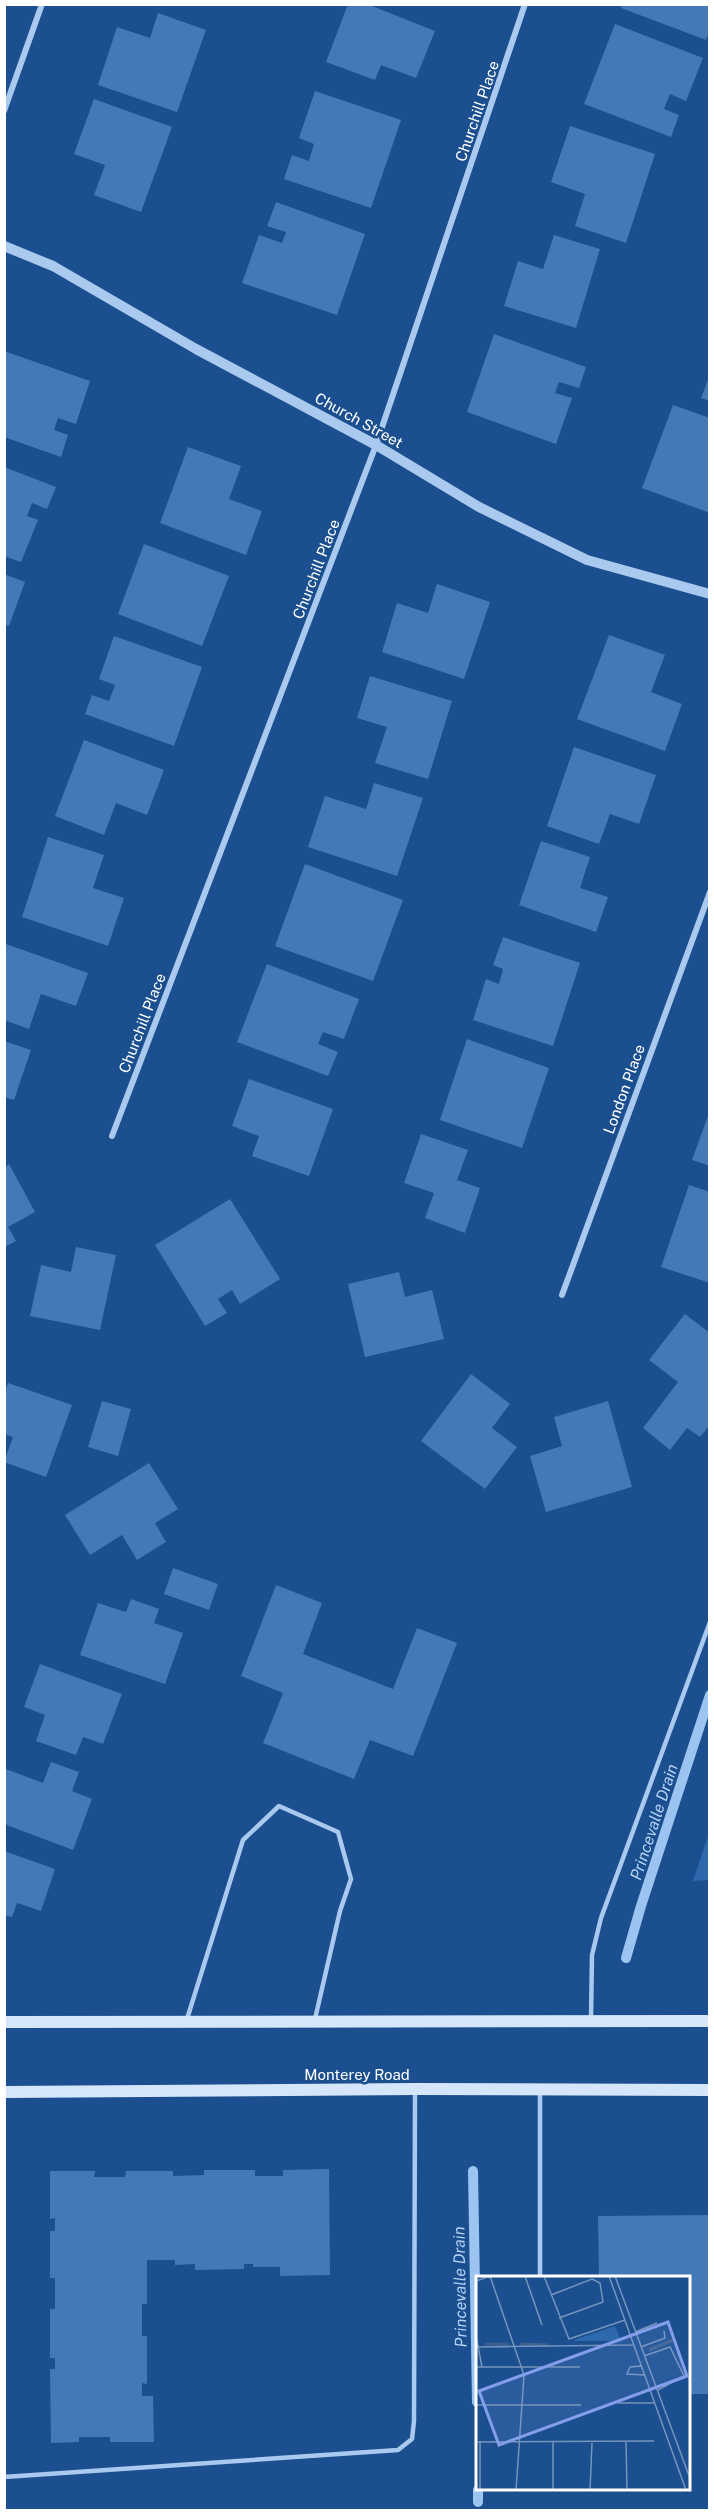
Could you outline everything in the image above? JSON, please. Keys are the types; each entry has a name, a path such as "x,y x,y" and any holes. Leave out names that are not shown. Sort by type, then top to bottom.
{"main road":[{"path":"4,2022 710,2020"},
{"name":"Monterey Road","path":"4,2092 415,2089 710,2090"}],"street":[{"path":"4,111 42,4"},
{"name":"Churchill Place","path":"112,1136 376,445 525,4"},
{"name":"Church Street","path":"4,246 53,266 196,349 376,445 479,507 588,560 710,594"},
{"name":"London Place","path":"562,1295 710,892"}],"lane":[{"path":"591,2022 592,1956 601,1918 710,1622"},
{"path":"186,2022 243,1840 279,1806 338,1832 351,1879 340,1911 314,2022"},
{"path":"4,2477 398,2450 412,2439 414,2421 415,2089"},
{"path":"540,2090 540,2276"}],"shaded area":[{"path":"709,1833 709,1880 693,1881"}],"building":[{"path":"348,4 367,4 435,31 416,78 381,65 375,80 326,62"},
{"path":"622,4 710,4 710,30 706,40 621,8"},
{"path":"158,13 206,30 177,112 98,85 117,27 150,38"},
{"path":"615,24 703,58 686,101 670,94 664,109 679,115 671,137 584,104"},
{"path":"315,91 401,120 371,208 284,179 292,155 309,161 314,144 299,138"},
{"path":"94,99 172,127 141,212 94,195 105,165 74,154"},
{"path":"570,126 655,154 626,243 575,226 585,194 551,182"},
{"path":"276,202 365,234 337,315 242,283 259,235 282,243 286,232 267,226"},
{"path":"554,235 600,249 576,328 504,306 518,261 543,269"},
{"path":"494,334 586,367 579,388 559,382 555,393 572,398 556,444 467,412"},
{"path":"4,351 90,381 76,424 58,418 54,430 68,435 61,457 4,437"},
{"path":"710,377 710,401 701,398"},
{"path":"673,405 710,418 710,513 642,488"},
{"path":"188,447 241,466 229,499 262,511 246,555 160,523"},
{"path":"4,467 56,487 47,509 32,503 27,516 38,520 21,562 4,556"},
{"path":"144,544 229,576 202,646 118,614"},
{"path":"4,574 25,582 9,626 4,625"},
{"path":"437,584 490,602 464,679 382,652 397,603 428,613"},
{"path":"609,635 665,655 651,692 682,704 665,751 577,719"},
{"path":"114,636 202,667 174,746 85,714 92,695 109,701 115,685 99,679"},
{"path":"370,676 452,701 428,779 375,763 387,727 357,718"},
{"path":"84,740 164,770 147,815 116,803 104,835 55,816"},
{"path":"574,747 656,775 639,824 610,814 599,844 547,826"},
{"path":"374,783 423,798 397,876 308,847 325,796 366,809"},
{"path":"48,837 104,855 93,888 124,898 108,946 22,917"},
{"path":"541,841 590,857 580,888 608,897 596,932 519,905"},
{"path":"305,864 403,900 373,981 275,946"},
{"path":"503,937 580,963 553,1046 473,1020 486,979 499,984 503,969 493,965"},
{"path":"6,944 88,973 76,1006 41,994 29,1029 4,1020"},
{"path":"267,964 359,999 344,1039 323,1032 318,1044 338,1052 328,1076 237,1042"},
{"path":"467,1039 549,1068 522,1148 440,1120"},
{"path":"4,1041 31,1050 14,1100 4,1097"},
{"path":"249,1079 333,1109 309,1176 252,1156 259,1136 232,1126"},
{"path":"710,1113 710,1166 692,1160"},
{"path":"421,1134 468,1150 457,1180 480,1188 465,1233 425,1218 434,1193 404,1183"},
{"path":"9,1164 35,1212 8,1227 16,1241 5,1247 5,1167"},
{"path":"689,1185 710,1192 710,1283 661,1267"},
{"path":"230,1199 280,1279 240,1304 232,1290 218,1299 227,1313 205,1326 155,1245"},
{"path":"76,1247 116,1255 100,1330 30,1316 41,1265 71,1272"},
{"path":"399,1272 405,1297 432,1290 444,1339 365,1357 348,1284"},
{"path":"685,1314 710,1333 710,1425 700,1437 687,1428 670,1450 643,1428 678,1382 649,1360"},
{"path":"471,1374 510,1404 492,1428 517,1447 485,1489 421,1441"},
{"path":"8,1383 72,1405 46,1477 4,1462 13,1437 4,1434 4,1394"},
{"path":"102,1401 131,1409 118,1456 88,1447"},
{"path":"608,1401 632,1487 546,1512 530,1456 562,1446 554,1417"},
{"path":"149,1463 178,1509 155,1523 166,1542 137,1560 122,1535 90,1555 65,1515"},
{"path":"173,1568 218,1584 209,1610 164,1594"},
{"path":"276,1585 322,1603 303,1654 393,1689 417,1628 457,1643 413,1756 370,1740 354,1779 263,1743 283,1693 241,1676"},
{"path":"131,1599 159,1609 154,1623 183,1633 165,1684 80,1655 98,1603 126,1612"},
{"path":"40,1664 122,1694 103,1744 83,1737 76,1755 36,1741 45,1715 24,1707"},
{"path":"51,1762 79,1772 72,1791 92,1799 73,1850 4,1824 6,1769 43,1783"},
{"path":"4,1851 55,1869 41,1911 17,1903 12,1917 4,1915"},
{"path":"329,2169 330,2275 280,2276 280,2267 253,2267 253,2264 244,2264 244,2269 195,2270 195,2264 175,2265 175,2260 147,2260 147,2304 142,2304 142,2336 147,2336 147,2384 142,2383 142,2396 153,2396 154,2442 110,2442 110,2437 79,2437 79,2442 51,2443 50,2369 55,2369 55,2358 50,2358 50,2309 55,2309 55,2278 50,2278 50,2231 55,2231 55,2218 50,2219 50,2171 95,2171 94,2177 125,2177 126,2171 173,2171 173,2176 204,2175 204,2170 255,2170 255,2176 283,2176 283,2170"},
{"path":"710,2215 710,2394 690,2394 690,2276 599,2276 598,2216"}],"waterway":[{"name":"Princevalle Drain","path":"626,1958 710,1695"},
{"name":"Princevalle Drain","path":"473,2171 476,2344"},
{"name":"Princevalle Drain","path":"478,2491 478,2502"}]}
